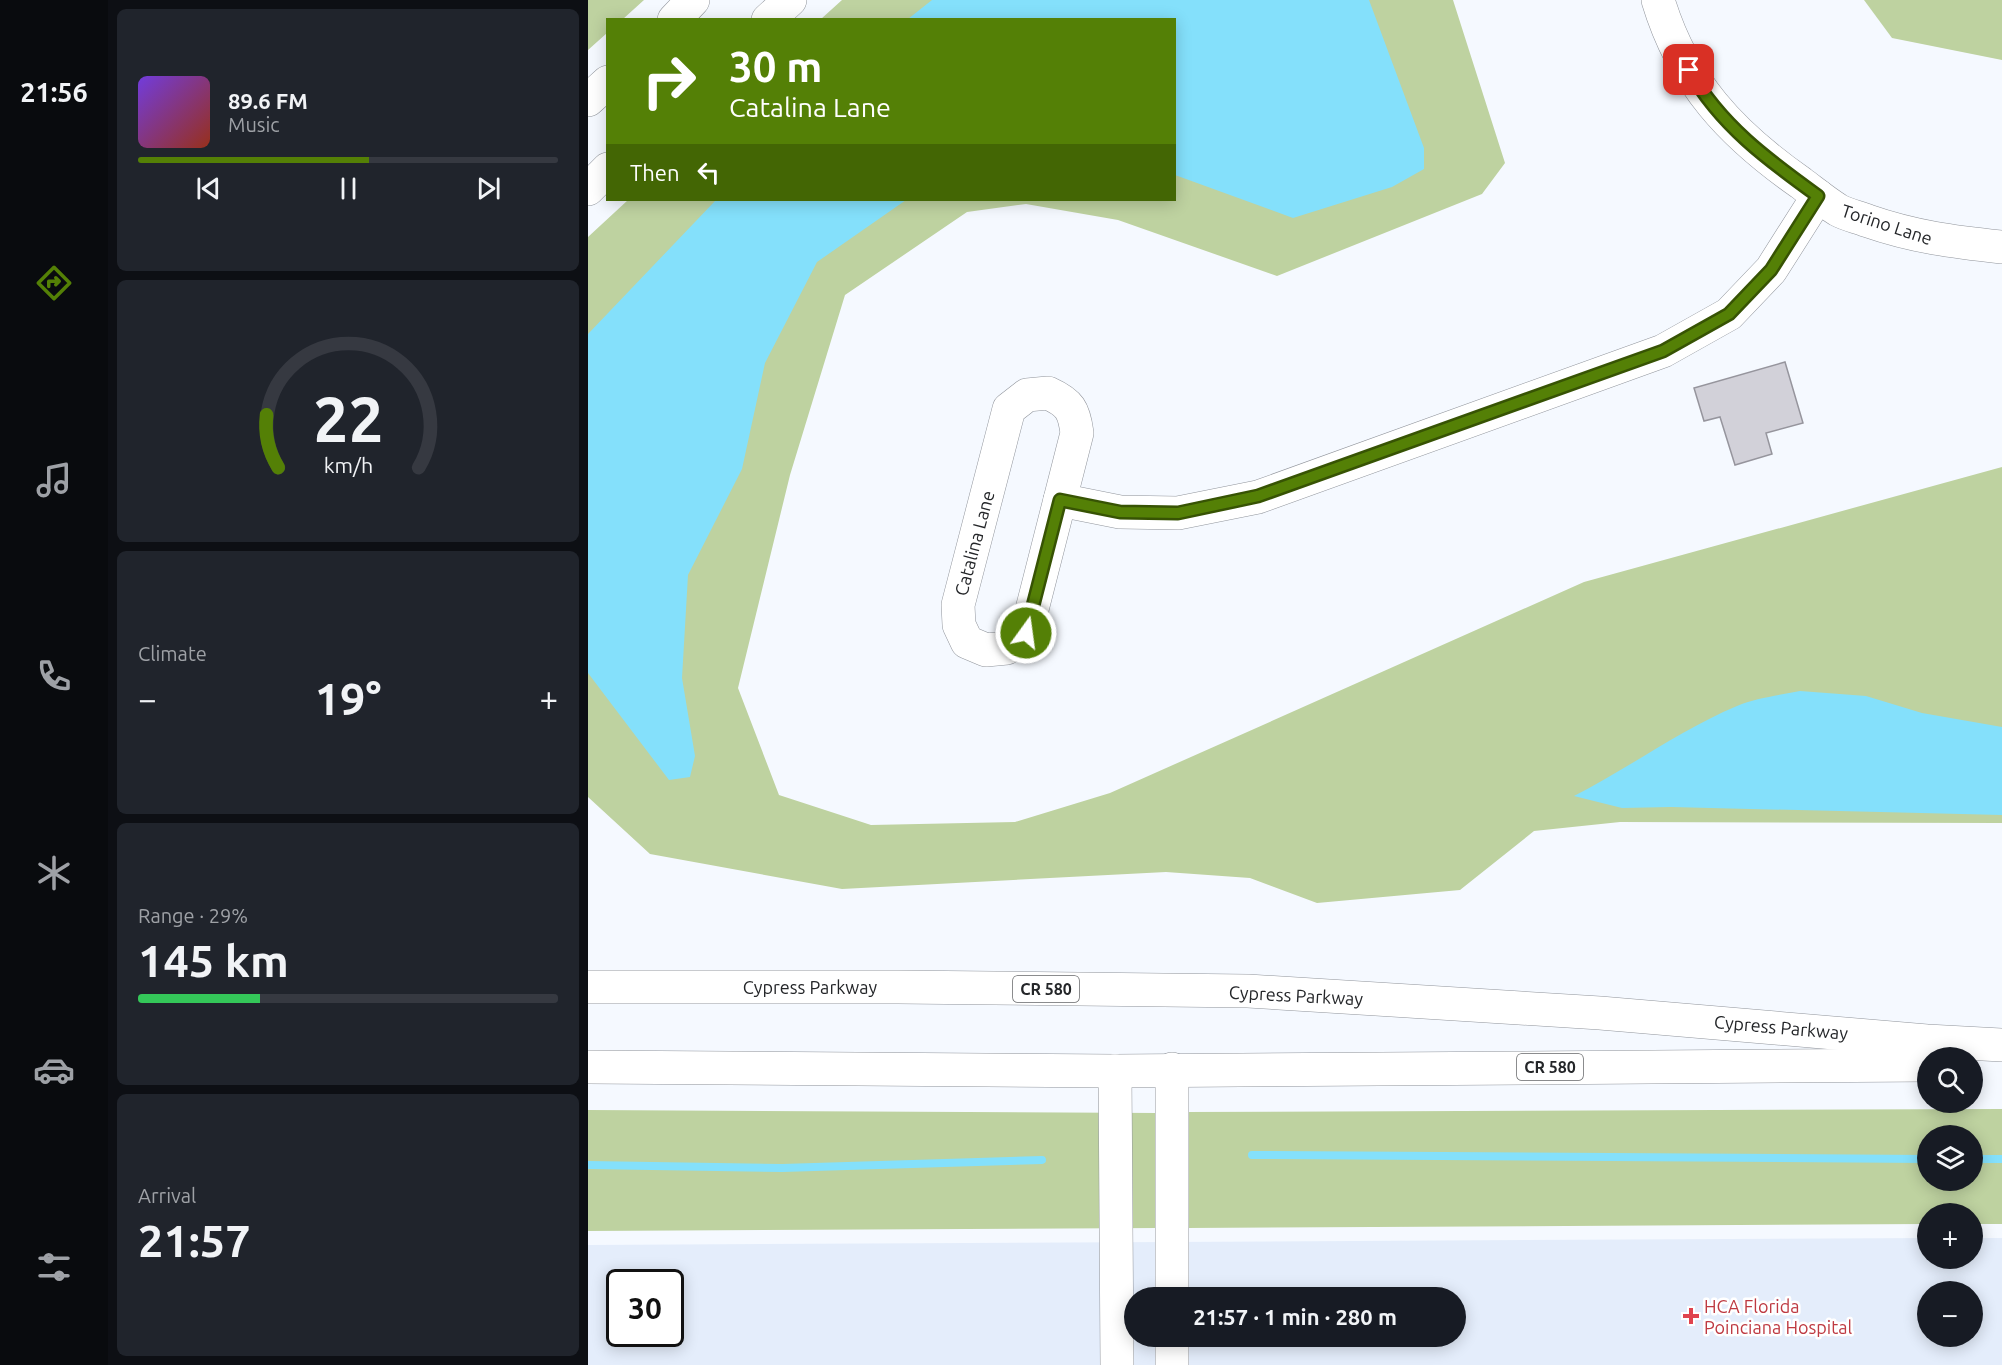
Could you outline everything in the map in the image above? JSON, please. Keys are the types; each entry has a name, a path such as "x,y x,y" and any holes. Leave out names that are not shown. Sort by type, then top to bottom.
{"main road":[{"path":"676,18 693,0"},
{"path":"770,18 790,0"},
{"name":"Torino Lane","path":"1658,0 1668,32 1700,89 1733,130 1818,196 1839,210 1890,228 1941,241 2002,247"},
{"path":"588,99 606,84"},
{"path":"588,189 606,171"},
{"path":"1060,500 1120,512 1178,513 1258,496 1663,351 1729,314 1771,270 1818,196"},
{"name":"Catalina Lane","path":"1048,393 1061,399 1074,414 1077,434 1060,500 1026,633 1007,648 986,650 967,642 959,626 958,605 1010,409 1027,395 1048,393"},
{"name":"Cypress Parkway","path":"588,987 898,987 1248,991 1600,1012 1927,1041 2002,1045"},
{"name":"Cypress Parkway","path":"588,1068 1115,1071 1917,1065"},
{"path":"1983,1065 2002,1065"},
{"path":"1172,1069 1172,1287"},
{"path":"1115,1071 1117,1365"},
{"path":"1172,1347 1172,1365"}],"shaded area":[{"name":"HCA Florida Poinciana Hospital","path":"1917,1238 1917,1269 1983,1269 1983,1238 2002,1238 2002,1365 588,1365 588,1245"}],"green space":[{"path":"588,0 644,0 624,18 606,18 606,34 588,50"},
{"path":"842,0 1453,0 1505,163 1482,194 1277,276 1118,220 1026,204 967,212 845,295 790,475 738,688 779,795 871,825 1015,822 1110,793 1584,582 2002,467 2002,823 1620,822 1534,831 1460,890 1317,903 1250,878 1166,872 842,889 650,854 588,797 588,237 627,201 1176,201 1176,18 822,18"},
{"path":"1864,0 2002,0 2002,60 1892,38"},
{"path":"1917,1109 1917,1113 1983,1113 1983,1109 2002,1109 2002,1224 1983,1224 1983,1203 1917,1203 1917,1224 1186,1228 1186,1112"},
{"path":"588,1110 1158,1113 1158,1228 588,1231"}],"water":[{"path":"932,0 1369,0 1424,148 1424,169 1392,187 1293,218 1176,175 1176,18 909,18"},
{"path":"715,201 905,201 817,262 765,363 742,469 688,575 682,678 695,756 690,777 669,780 588,673 588,334"},
{"path":"1800,691 1866,696 1922,713 2002,727 2002,815 1671,807 1622,808 1574,796 1675,738 1737,706"}],"building":[{"path":"1785,362 1803,423 1766,433 1772,454 1735,465 1720,417 1704,421 1694,388"}],"waterway":[{"path":"1252,1155 1917,1159"},
{"path":"1983,1159 2002,1159"},
{"path":"588,1165 782,1168 1042,1160"}],"place":[{"name":"HCA Florida Poinciana Hospital","path":"1691,1316"}],"route":[{"path":"1026,633 1060,500 1120,512 1178,513 1258,496 1663,351 1729,314 1771,270 1818,196 1733,130 1700,89 1689,70"}]}
